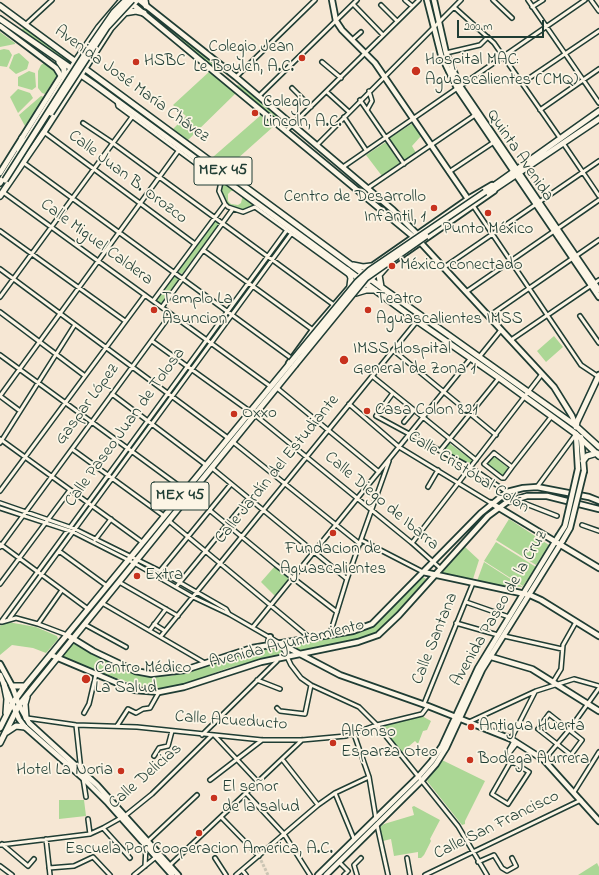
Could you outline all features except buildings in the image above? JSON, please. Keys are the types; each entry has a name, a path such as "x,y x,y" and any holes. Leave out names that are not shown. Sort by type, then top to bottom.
{"main road":[{"path":"112,10 115,0"},
{"path":"0,173 26,131 61,80 112,10 122,0"},
{"path":"4,182 82,58 111,16 127,0 132,2 233,86 412,238 421,243"},
{"path":"4,182 18,165 107,27 132,2 138,0 146,3 370,189 417,234 421,243 443,268 542,374 565,403 578,428"},
{"path":"332,0 336,21 342,30 365,53 384,76 468,199"},
{"name":"Quinta Avenida","path":"427,0 433,27 446,68 574,257 599,290"},
{"name":"Quinta Avenida","path":"434,0 440,21 446,53 458,87"},
{"path":"0,186 24,163 75,83 116,22 132,2"},
{"name":"Avenida José María Chávez","path":"0,6 349,266 358,277"},
{"path":"123,13 129,11 144,13"},
{"path":"108,16 114,16 116,22"},
{"name":"Avenida José María Chávez","path":"0,19 58,69 61,74 61,80"},
{"path":"8,27 18,28 25,25"},
{"name":"Avenida José María Chávez","path":"0,26 8,27 71,68 349,266 362,273"},
{"path":"63,53 76,54 84,50"},
{"path":"1,194 4,182 18,153 52,98 61,80 64,69 56,58"},
{"path":"90,61 92,74"},
{"path":"211,68 230,80 236,77"},
{"path":"75,83 89,81"},
{"path":"233,86 238,83 250,92 257,95"},
{"path":"52,98 60,100 59,109"},
{"path":"517,172 560,138 599,112"},
{"name":"Quinta Avenida","path":"477,114 494,142 517,172"},
{"path":"292,363 366,278 486,193 599,119"},
{"path":"26,131 34,127"},
{"path":"18,153 22,138"},
{"path":"362,273 468,199 495,187"},
{"path":"368,281 474,207 495,187"},
{"path":"365,198 370,189"},
{"path":"350,286 349,266 371,266"},
{"path":"381,288 379,275 386,267"},
{"name":"MEX 45","path":"0,743 19,705 277,388 313,330 362,273 375,290 576,434 598,453"},
{"name":"MEX 45","path":"358,277 381,288 480,356 578,428 599,447"},
{"name":"MEX 45","path":"0,728 12,704 25,686 270,386 292,363 302,360 356,293 368,281"},
{"name":"Quinta Avenida","path":"595,283 599,297"},
{"path":"356,293 366,290 375,290"},
{"path":"417,321 421,319 436,326"},
{"path":"578,428 599,376"},
{"name":"Avenida Paseo de la Cruz","path":"326,875 421,778 442,746 498,635 565,526 578,469 576,434 578,428"},
{"name":"Avenida Paseo de la Cruz","path":"488,656 504,636 570,528 584,471 581,438 578,428"},
{"path":"583,461 587,456 598,453"},
{"name":"Avenida Ayuntamiento","path":"67,635 134,671 151,674 171,673 252,648 353,631 372,624 491,503 507,492 523,488 537,487 589,497 599,501"},
{"name":"Avenida Ayuntamiento","path":"50,655 136,690 159,692 184,687 261,662 358,642 378,635 399,615 440,568 498,507 514,499 527,496 547,496 599,509"},
{"name":"Calle Cristóbal Colón","path":"491,503 599,568"},
{"path":"423,572 530,595 541,600 599,636"},
{"path":"268,645 270,637"},
{"path":"281,644 303,654 340,675 426,705 514,741 544,760 599,821"},
{"path":"488,656 532,669 599,711"},
{"path":"0,664 29,723 81,771 124,817 172,875"},
{"path":"0,675 15,711 25,727 83,778 124,817"},
{"path":"4,684 7,699 5,717"},
{"path":"12,686 25,686"},
{"path":"26,718 25,704 28,694"},
{"path":"4,735 16,726 25,727"},
{"name":"Avenida Paseo de la Cruz","path":"318,875 376,818 421,778"},
{"path":"147,844 170,865 178,875"}],"street":[{"path":"25,25 52,0"},
{"path":"236,77 315,0"},
{"path":"257,95 357,0"},
{"path":"405,0 412,6"},
{"path":"286,132 419,0"},
{"path":"317,145 348,112 461,0"},
{"path":"493,0 512,18"},
{"path":"528,0 599,103"},
{"path":"532,7 543,0"},
{"path":"343,167 586,0"},
{"path":"592,0 599,11"},
{"path":"353,4 383,35"},
{"path":"381,5 398,21"},
{"path":"454,7 488,37 504,56 560,138"},
{"path":"522,83 599,31"},
{"path":"352,40 361,32"},
{"path":"446,53 480,45 488,37"},
{"path":"322,62 340,78"},
{"path":"540,110 599,69"},
{"path":"292,88 311,107"},
{"path":"367,110 372,101 369,91"},
{"path":"327,92 348,112"},
{"path":"360,100 404,164"},
{"name":"Avenida José María Chávez","path":"117,101 118,106 221,182 219,191 225,204"},
{"path":"370,189 477,114"},
{"path":"0,297 132,116"},
{"path":"344,117 366,150"},
{"path":"83,123 334,305"},
{"name":"Calle Juan B. Orozco","path":"44,132 195,244"},
{"path":"449,172 494,142"},
{"path":"563,144 599,196"},
{"path":"20,411 0,396 179,150"},
{"path":"443,268 599,161"},
{"path":"24,163 228,311 292,363"},
{"name":"Calle Miguel Caldera","path":"1,194 51,227 270,386"},
{"path":"466,292 599,200"},
{"path":"153,301 225,204 232,210 243,212 255,207 350,276"},
{"path":"474,207 549,314 581,365 599,376"},
{"path":"162,307 232,210"},
{"name":"Calle Paseo Juan de Tolosa","path":"0,622 287,230"},
{"path":"0,231 125,321"},
{"name":"Calle Paseo Juan de Tolosa","path":"9,619 291,234"},
{"path":"489,316 599,240"},
{"path":"204,250 313,330"},
{"path":"0,269 74,326 228,438"},
{"path":"511,340 595,283"},
{"path":"0,492 145,295"},
{"path":"0,312 85,376"},
{"name":"Gaspar López","path":"0,545 26,512 171,314"},
{"path":"580,316 599,343"},
{"name":"Calle Jardín del Estudiante","path":"161,636 417,321"},
{"path":"74,326 1,440 142,542"},
{"path":"480,356 501,330"},
{"name":"Calle Diego de Ibarra","path":"152,340 250,411 412,543 440,568"},
{"path":"393,350 496,435"},
{"path":"0,355 185,490 292,578 337,612"},
{"path":"253,627 471,358"},
{"path":"412,543 542,374"},
{"path":"372,376 476,460"},
{"path":"440,451 499,378"},
{"path":"277,388 379,472"},
{"path":"393,393 375,415 470,466 507,492"},
{"path":"112,394 206,464"},
{"name":"Calle Cristóbal Colón","path":"349,404 399,447 491,503"},
{"path":"404,422 414,410"},
{"path":"512,467 495,453 492,454 484,464 503,478 512,467 551,417"},
{"path":"537,487 576,434"},
{"path":"233,442 360,544"},
{"path":"72,449 164,516"},
{"path":"330,634 347,579 390,458"},
{"path":"212,468 347,579"},
{"path":"428,487 438,470"},
{"path":"160,571 231,484"},
{"path":"0,584 70,490"},
{"path":"176,587 178,582 248,498"},
{"path":"514,499 557,516"},
{"path":"0,503 70,527 94,541 160,571 226,609 229,614"},
{"path":"0,508 68,531 74,530"},
{"path":"94,541 111,519"},
{"path":"169,520 310,638"},
{"path":"582,525 599,531"},
{"path":"361,540 423,572"},
{"path":"0,545 88,609"},
{"path":"59,551 107,586"},
{"path":"136,561 176,587 253,627 281,644 295,671 311,685 359,707 377,725 458,826 486,875"},
{"path":"119,582 178,616"},
{"name":"Calle Santana","path":"426,705 456,623 473,583"},
{"path":"38,624 62,590"},
{"path":"466,602 509,617"},
{"path":"102,603 205,662"},
{"path":"150,630 166,609"},
{"path":"0,622 16,618 38,624 67,635"},
{"path":"555,683 562,668 562,649 576,622"},
{"path":"456,623 498,635"},
{"path":"84,624 126,647"},
{"path":"154,624 165,631"},
{"path":"504,636 562,649"},
{"name":"Calle Delicias","path":"202,735 277,661"},
{"path":"84,712 89,704 96,674"},
{"path":"469,722 555,683 574,679 599,687 589,704 544,760"},
{"path":"257,680 280,689"},
{"path":"277,708 280,711 305,714 311,685"},
{"path":"116,726 128,709 136,713 143,709 150,708 159,692"},
{"path":"511,761 492,794 508,804 529,772 511,761 509,756 514,741 536,692"},
{"name":"Calle Acueducto","path":"26,718 76,725 116,726 211,736 262,740 302,740 354,734 377,725 422,714 426,705"},
{"path":"548,714 582,740 570,755 557,745 538,730 548,714"},
{"path":"76,725 81,771"},
{"path":"154,756 159,748 168,746 172,731"},
{"path":"354,734 369,777 388,875"},
{"name":"Calle Delicias","path":"1,845 90,834 103,828 124,817 169,779 211,736"},
{"path":"215,736 258,782"},
{"path":"210,780 262,740"},
{"path":"170,865 302,740"},
{"path":"574,792 599,752"},
{"path":"282,759 318,805"},
{"path":"236,875 318,805 335,793 369,777"},
{"path":"83,778 86,797"},
{"path":"246,793 284,834 310,875"},
{"path":"335,793 354,839"},
{"path":"145,866 147,844 198,795"},
{"name":"Calle San Francisco","path":"425,875 581,800"},
{"path":"221,817 259,856"},
{"path":"88,819 90,834"},
{"path":"103,828 130,858"},
{"path":"46,839 50,875"},
{"path":"1,845 28,866 34,859"},
{"path":"478,862 494,855 502,868 507,871 516,866 512,858"},
{"path":"49,868 74,866 93,857 110,875"},
{"path":"134,875 156,857"},
{"path":"215,858 226,875"},
{"path":"357,875 354,865 360,858"},
{"path":"407,858 410,875"},
{"path":"339,862 348,871"},
{"path":"0,866 12,875"},
{"path":"344,875 348,871 355,868"},
{"path":"242,870 246,875"}],"green space":[{"path":"136,3 232,76 229,76 208,63 136,6"},
{"path":"26,27 71,60 69,63 55,53 39,46 18,31"},
{"path":"0,32 15,43 15,44 0,47"},
{"path":"0,50 9,50 12,55 7,67 0,66"},
{"path":"19,53 29,62 27,69 16,74 9,68 14,55"},
{"path":"44,63 57,75 45,94 38,88 38,71"},
{"path":"29,71 35,73 36,87 32,90 18,86 18,77"},
{"path":"210,71 236,93 188,140 173,129 186,116 173,105"},
{"path":"238,85 254,94 290,126 287,129 282,126 236,86"},
{"path":"18,89 30,93 33,98 18,113 10,97"},
{"path":"41,96 44,97 25,126 19,115"},
{"path":"261,115 274,126 227,168 213,157"},
{"path":"413,123 421,136 412,146 416,153 404,161 388,139"},
{"path":"386,142 400,164 382,176 366,155"},
{"path":"223,182 236,191 231,191 228,194 228,201 231,204 238,205 241,203 243,195 255,204 251,208 243,210 230,207 226,203 220,191"},
{"path":"215,220 219,224 182,274 177,271"},
{"path":"174,276 179,280 162,305 155,301"},
{"path":"554,336 563,347 546,362 537,351"},
{"path":"449,443 473,461 470,466 443,451"},
{"path":"494,456 508,468 502,477 486,465"},
{"path":"509,519 549,545 536,565 496,540"},
{"path":"496,542 536,567 523,586 484,561"},
{"path":"465,547 479,560 473,579 442,573"},
{"path":"484,562 523,587 501,586 477,581"},
{"path":"275,566 290,578 275,596 261,582"},
{"path":"423,577 426,579 425,581 395,616 376,634 357,641 305,651 296,649 299,644 361,631 374,626"},
{"path":"8,622 36,627 57,636 58,639 46,653 33,648 12,645 0,655 0,626"},
{"path":"72,643 133,674 145,677 172,676 244,651 256,649 281,649 282,654 228,668 184,684 160,688 136,685 61,658"},
{"path":"422,716 431,721 427,730 423,731 418,744 415,741 402,752 381,726"},
{"path":"442,760 485,781 465,821 465,824 462,825 427,781"},
{"path":"59,800 84,800 86,816 59,819"},
{"path":"414,806 440,820 424,855 421,858 418,858 418,852 394,856 391,839 383,841 380,827 384,824 414,815 412,807"},
{"path":"597,863 599,867 599,875 578,875"}],"tunnel":[{"path":"259,856 268,875"}],"place":[{"name":"Colegio Jean Le Boulch, A.C.","path":"302,58"},
{"name":"HSBC","path":"136,62"},
{"name":"Hospital MAC: Aguascalientes (CMQ)","path":"416,71"},
{"name":"Colegio Lincoln, A.C.","path":"255,113"},
{"name":"Centro de Desarrollo Infantil, 1","path":"434,208"},
{"name":"Punto México","path":"488,213"},
{"name":"México conectado","path":"392,266"},
{"name":"Templo La Asuncion","path":"154,310"},
{"name":"Teatro Aguascalientes IMSS","path":"368,310"},
{"name":"IMSS Hospital General de Zona 1","path":"344,360"},
{"name":"Casa Colon 821","path":"367,411"},
{"name":"Oxxo","path":"234,414"},
{"name":"Fundacion de Aguascalientes","path":"333,533"},
{"name":"Extra","path":"137,576"},
{"name":"Centro Médico La Salud","path":"86,679"},
{"name":"Antigua Huerta","path":"471,727"},
{"name":"Alfonso Esparza Oteo","path":"333,743"},
{"name":"Bodega Aurrera","path":"470,760"},
{"name":"Hotel La Noria","path":"121,771"},
{"name":"El señor de la salud","path":"214,798"},
{"name":"Escuela Por Cooperacion America, A.C.","path":"199,833"}]}
